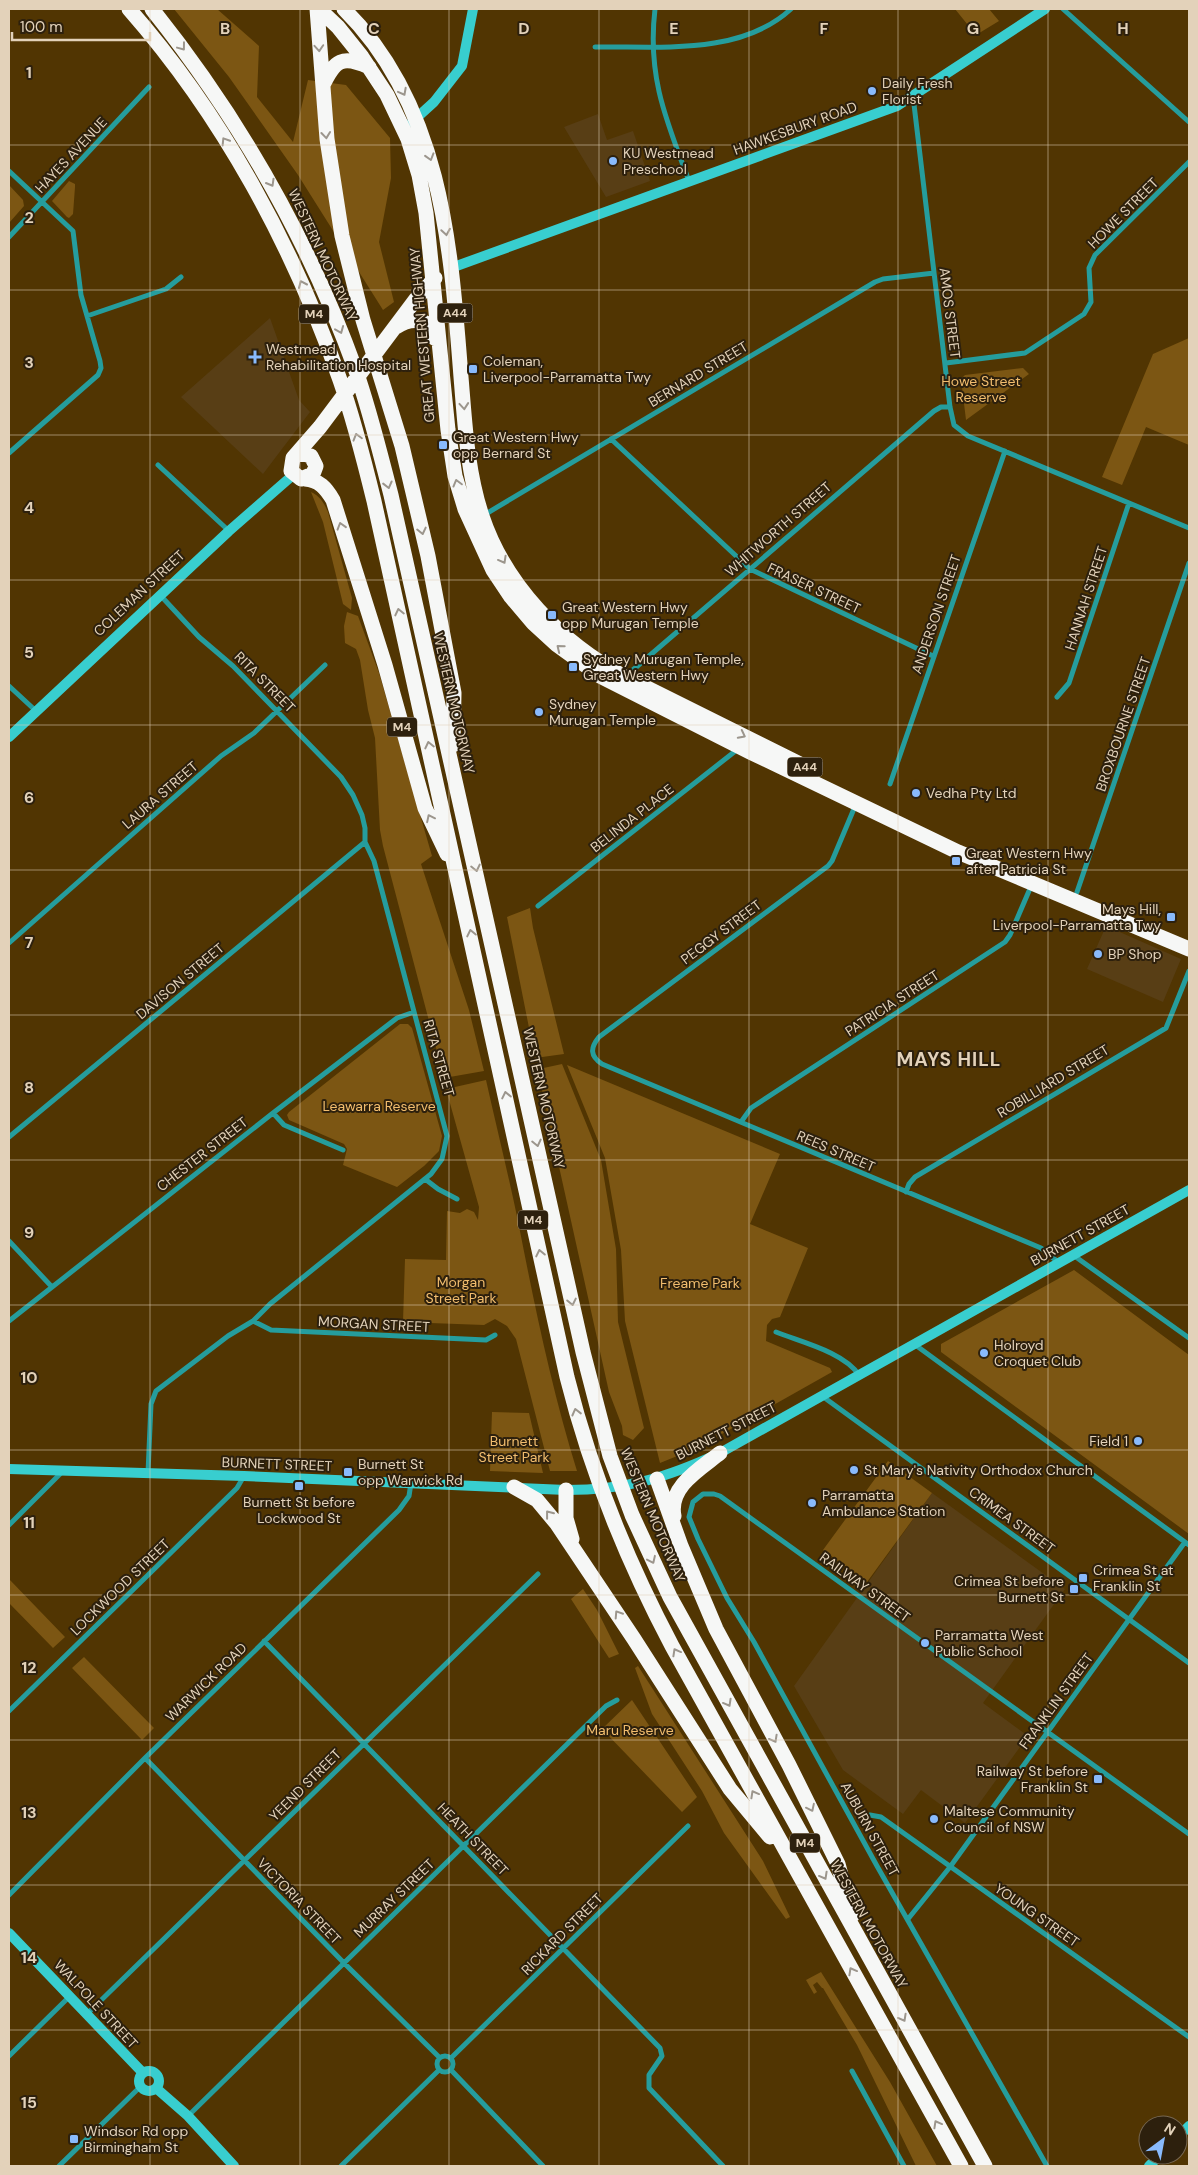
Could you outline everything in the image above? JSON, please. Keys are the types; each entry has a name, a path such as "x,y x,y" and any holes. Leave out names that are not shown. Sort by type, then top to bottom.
{"highway":[{"name":"M4","path":"129,9 188,84 238,162 296,272 340,380 374,501 459,878 567,1377 590,1459 611,1517 654,1612 961,2166"},
{"name":"WESTERN MOTORWAY","path":"152,9 222,103 258,161 307,252 346,345 373,428 384,466 453,769 583,1352 610,1456 632,1515 690,1636 985,2166"},
{"name":"GREAT WESTERN HIGHWAY","path":"318,9 339,29 369,67 387,94 403,127 423,195 431,248 432,280 449,444 464,509 493,570 511,597 550,640 600,676 740,747 958,852 1189,949"},
{"path":"318,9 322,87"},
{"name":"A44","path":"344,9 388,64 417,119 440,196 451,268 468,451 473,484 482,516 493,542 512,576 541,613 573,643 625,677 955,842 1189,939"},
{"path":"322,87 331,68 344,60 355,61 369,67"},
{"name":"M4","path":"322,87 327,139 342,236 363,320 402,446 448,651 454,693 453,769"},
{"path":"320,427 315,449 315,471 299,477 290,466 293,458 320,427 432,280 451,268"},
{"path":"396,327 413,320 427,323 433,330 436,354 442,368"},
{"path":"293,458 304,453 311,456 315,462"},
{"name":"M4","path":"299,477 314,480 320,484 333,500 385,665 425,808 459,878"},
{"path":"681,1546 673,1511 676,1495 685,1481 720,1452"},
{"path":"657,1479 681,1546 716,1629 789,1765 838,1864 860,1941"},
{"name":"M4","path":"514,1487 542,1504 576,1550 730,1789 795,1867"},
{"name":"M4","path":"566,1490 566,1518 576,1550"}],"street":[{"path":"403,127 417,119 462,66 473,9"},
{"path":"655,9 653,46 658,95 689,181"},
{"path":"594,47 707,44 742,36 778,20 791,9"},
{"name":"HAWKESBURY ROAD","path":"451,268 896,106 1045,9"},
{"path":"1063,9 1189,122"},
{"name":"HAYES AVENUE","path":"9,237 149,87"},
{"name":"AMOS STREET","path":"913,96 950,407 954,425 968,436 1189,528"},
{"name":"HOWE STREET","path":"946,363 1025,353 1084,314 1091,302 1088,273 1095,255 1189,162"},
{"path":"9,171 73,231 77,272 100,361 98,375 9,453"},
{"name":"BERNARD STREET","path":"482,516 875,282 884,278 934,273"},
{"path":"87,316 166,289 181,277"},
{"name":"WHITWORTH STREET","path":"625,677 934,410 941,407 950,407"},
{"name":"FRASER STREET","path":"612,439 750,569 933,656"},
{"name":"ANDERSON STREET","path":"890,784 1004,450"},
{"path":"158,465 229,531"},
{"name":"COLEMAN STREET","path":"9,737 162,596 229,531 299,477"},
{"name":"HANNAH STREET","path":"1057,697 1069,683 1129,503"},
{"name":"BROXBOURNE STREET","path":"1077,892 1189,563"},
{"name":"RITA STREET","path":"148,1473 151,1404 154,1394 228,1336 253,1321 278,1298 425,1179 442,1160 447,1136 436,1087 374,861 365,842 366,828 350,790 276,710 233,666 199,636 162,596"},
{"name":"LAURA STREET","path":"9,943 221,756 254,733 325,664"},
{"path":"9,686 36,711"},
{"name":"BELINDA PLACE","path":"538,906 740,747"},
{"name":"PEGGY STREET","path":"602,1064 595,1060 592,1054 592,1045 599,1037 831,863 857,802"},
{"name":"DAVISON STREET","path":"9,1137 365,842"},
{"name":"PATRICIA STREET","path":"741,1122 751,1108 1005,942 1010,935 1033,883"},
{"name":"ROBILLIARD STREET","path":"906,1192 915,1177 1166,1028 1189,971"},
{"name":"CHESTER STREET","path":"9,1321 397,1018 414,1012"},
{"name":"REES STREET","path":"602,1064 1041,1248 1058,1262"},
{"path":"272,1114 284,1125 342,1150"},
{"path":"425,1179 438,1189 457,1199"},
{"name":"BURNETT STREET","path":"9,1469 411,1482 566,1490 609,1488 657,1479 720,1452 1189,1190"},
{"path":"9,1242 52,1287"},
{"path":"1073,1255 1189,1338"},
{"name":"MORGAN STREET","path":"253,1321 271,1330 486,1340 495,1334"},
{"path":"776,1332 841,1358 854,1367 859,1375"},
{"path":"914,1344 1187,1543"},
{"name":"CRIMEA STREET","path":"822,1395 1189,1663"},
{"path":"9,1525 64,1470"},
{"name":"LOCKWOOD STREET","path":"9,1711 237,1488 244,1476"},
{"name":"WARWICK ROAD","path":"9,1895 145,1758 404,1505 411,1493 411,1482"},
{"name":"RAILWAY STREET","path":"696,1499 709,1493 720,1496 856,1596 1048,1731 1189,1834"},
{"name":"AUBURN STREET","path":"696,1499 689,1511 691,1522 727,1598 754,1642 877,1866 1047,2166"},
{"name":"FRANKLIN STREET","path":"908,1919 950,1867 1187,1543"},
{"name":"YEEND STREET","path":"88,2013 538,1574"},
{"name":"HEATH STREET","path":"264,1641 660,2048 663,2054 649,2074 649,2088 723,2166"},
{"name":"MURRAY STREET","path":"188,2116 606,1706 617,1700"},
{"name":"VICTORIA STREET","path":"145,1758 344,1963 440,2057"},
{"name":"YOUNG STREET","path":"870,1815 881,1817 1189,2037"},
{"name":"RICKARD STREET","path":"451,2058 688,1826"},
{"name":"WALPOLE STREET","path":"9,1933 88,2013 143,2073"},
{"path":"9,2056 70,1996"},
{"path":"439,2070 437,2064 440,2057 445,2055 451,2058 453,2064 451,2070"},
{"path":"439,2070 444,2072 451,2070"},
{"path":"341,2166 439,2070"},
{"path":"451,2070 543,2166"},
{"path":"852,2071 904,2166"},
{"path":"150,2072 156,2076 158,2083 156,2088 148,2091 140,2086 139,2079 143,2073 150,2072"},
{"path":"59,2166 140,2086"},
{"path":"156,2088 188,2116 234,2166"}],"shaded area":[{"name":"KU Westmead Preschool","path":"598,114 607,140 633,131 650,181 606,197 564,127"},
{"name":"Westmead Rehabilitation Hospital","path":"270,318 299,400 310,412 263,474 181,397"},
{"path":"1106,926 1181,959 1163,1002 1087,969"},
{"name":"Parramatta West Public School","path":"932,1493 1065,1589 983,1703 1028,1736 965,1823 921,1790 903,1814 843,1770 794,1686"}],"green space":[{"path":"174,9 217,9 259,46 257,97 293,142 308,80 346,85 390,138 391,178 379,242 394,302 383,310 298,175 229,77"},
{"path":"955,9 989,9 999,21 976,35"},
{"path":"69,181 75,184 75,187 73,214 69,218 52,201"},
{"path":"9,185 23,200 24,206 9,223"},
{"path":"1189,338 1189,445 1146,427 1122,485 1102,477 1153,354"},
{"name":"Howe Street Reserve","path":"1023,368 1029,374 966,420 961,379 965,375"},
{"path":"311,492 321,500 328,512 352,598 351,610 343,604 323,522"},
{"path":"347,612 358,616 379,673 432,856 421,864 469,1010 484,1071 444,1078 383,846 380,830 375,738 368,710 360,660 356,649 345,643 344,626"},
{"path":"530,908 533,928 564,1054 535,1058 507,917"},
{"name":"Leawarra Reserve","path":"400,1024 408,1024 412,1028 442,1136 439,1151 424,1166 397,1187 343,1165 347,1149 344,1144 289,1120 287,1115"},
{"path":"562,1064 601,1160 616,1249 618,1322 644,1428 633,1440 623,1435 622,1426 609,1392 542,1090 543,1079 539,1069"},
{"name":"Freame Park","path":"567,1065 780,1154 750,1224 808,1248 780,1317 772,1319 767,1325 766,1341 830,1368 832,1372 697,1448 660,1463 625,1321 621,1250 605,1158"},
{"name":"Morgan Street Park","path":"486,1080 545,1349 577,1471 550,1471 516,1339 507,1326 495,1319 484,1325 403,1322 405,1259 446,1260 447,1211 460,1213 467,1209 474,1212 478,1220 479,1207 446,1089"},
{"path":"1074,1270 1189,1355 1189,1534 941,1352 941,1344"},
{"name":"Burnett Street Park","path":"492,1412 529,1413 543,1473 490,1471"},
{"path":"888,1461 932,1493 867,1582 823,1550"},
{"path":"9,1579 65,1637 53,1648 9,1603"},
{"path":"583,1589 597,1610 619,1654 609,1658 571,1599"},
{"path":"84,1657 154,1728 142,1740 72,1668"},
{"path":"638,1666 763,1861 790,1917 786,1919 724,1833 702,1791 652,1714 635,1668"},
{"name":"Maru Reserve","path":"632,1700 697,1797 682,1812 602,1729"},
{"path":"821,1972 890,2082 937,2166 916,2166 857,2045 823,1988 817,1982 813,1985 817,1992 814,1994 806,1980"}],"place":[{"name":"Daily Fresh Florist","path":"872,91"},
{"name":"KU Westmead Preschool","path":"613,161"},
{"name":"Westmead Rehabilitation Hospital","path":"255,357"},
{"name":"Coleman, Liverpool-Parramatta Twy","path":"473,369"},
{"name":"Great Western Hwy opp Bernard St","path":"443,445"},
{"name":"Great Western Hwy opp Murugan Temple","path":"552,615"},
{"name":"Sydney Murugan Temple, Great Western Hwy","path":"573,667"},
{"name":"Sydney Murugan Temple","path":"539,712"},
{"name":"Vedha Pty Ltd","path":"916,793"},
{"name":"Great Western Hwy after Patricia St","path":"956,861"},
{"name":"Mays Hill, Liverpool-Parramatta Twy","path":"1171,917"},
{"name":"BP Shop","path":"1098,954"},
{"name":"Holroyd Croquet Club","path":"984,1353"},
{"name":"Field 1","path":"1138,1441"},
{"name":"St Mary's Nativity Orthodox Church","path":"854,1470"},
{"name":"Burnett St opp Warwick Rd","path":"348,1472"},
{"name":"Burnett St before Lockwood St","path":"299,1486"},
{"name":"Parramatta Ambulance Station","path":"812,1503"},
{"name":"Crimea St at Franklin St","path":"1083,1578"},
{"name":"Crimea St before Burnett St","path":"1074,1589"},
{"name":"Parramatta West Public School","path":"925,1643"},
{"name":"Railway St before Franklin St","path":"1098,1779"},
{"name":"Maltese Community Council of NSW","path":"934,1819"},
{"name":"Windsor Rd opp Birmingham St","path":"74,2139"}],"district":[{"name":"MAYS HILL","path":"949,1059"}]}
